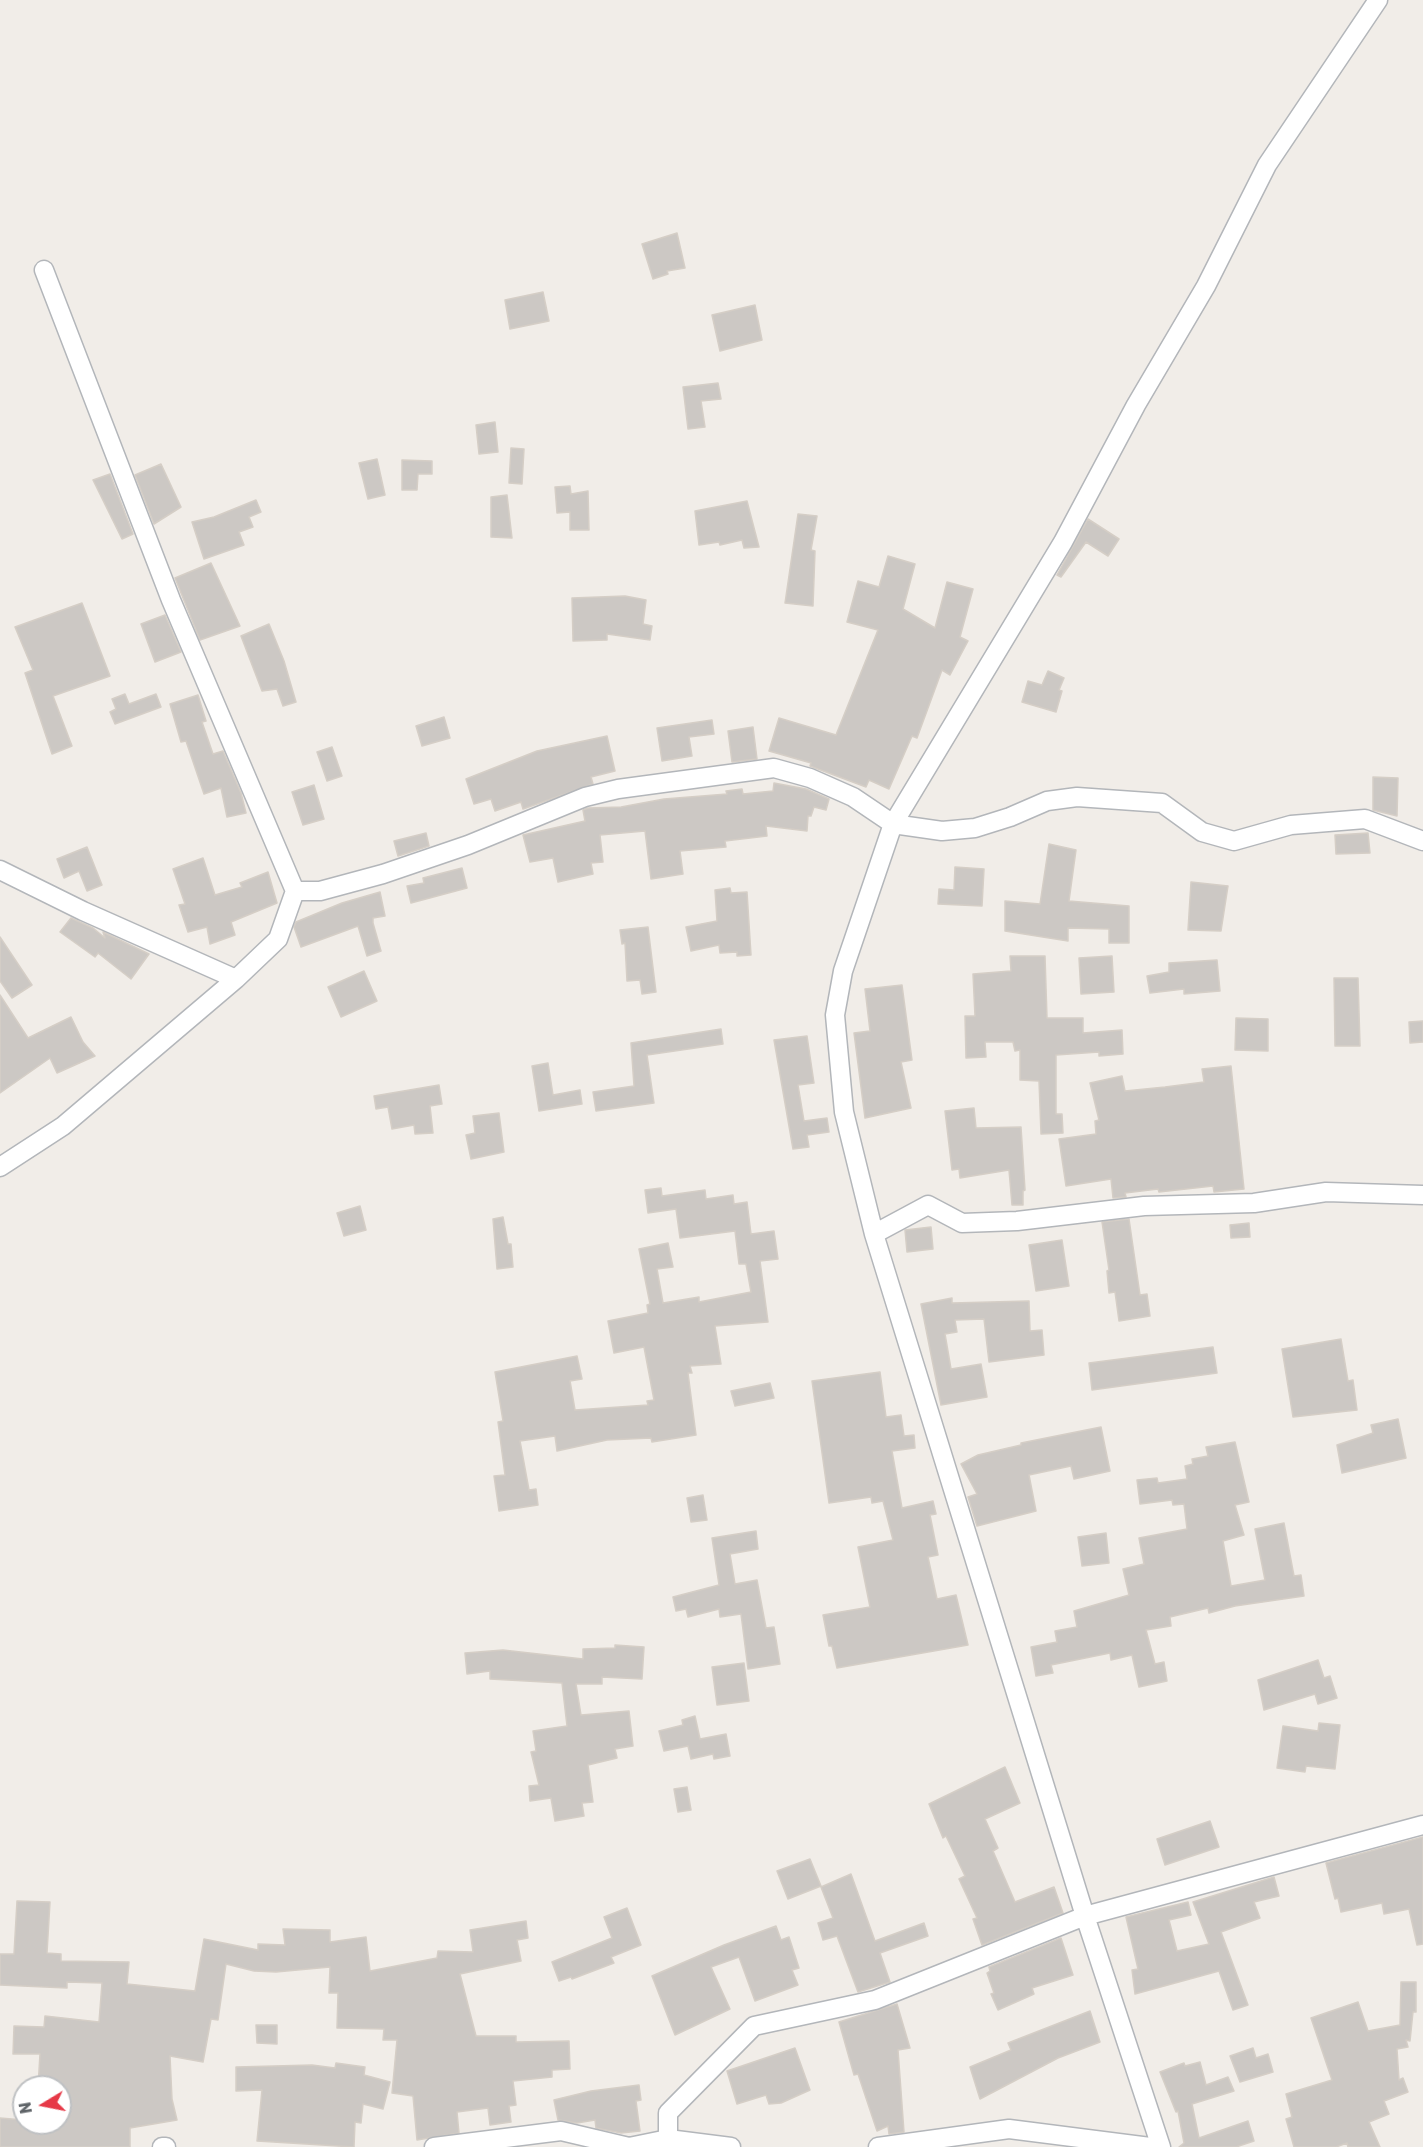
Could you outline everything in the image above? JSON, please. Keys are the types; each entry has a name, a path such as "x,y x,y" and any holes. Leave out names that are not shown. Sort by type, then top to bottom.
{"street":[{"path":"1161,2147 1085,1916 874,1234 844,1112 835,1015 843,971 893,824 1063,542 1136,405 1206,286 1267,165 1380,2"},
{"path":"0,1167 63,1126 236,979 278,939 295,891 171,600 44,270"},
{"path":"295,891 320,891 383,874 468,845 585,797 618,789 774,768 810,778 853,797 893,824 942,831 975,828 1010,817 1047,801 1077,797 1162,802 1202,832 1234,841 1291,825 1365,819 1423,841"},
{"path":"0,870 83,911 236,979"},
{"path":"874,1234 928,1205 962,1223 1017,1221 1144,1206 1254,1203 1326,1192 1423,1195"},
{"path":"668,2139 668,2113 754,2026 875,2000 1085,1916 1423,1826"},
{"path":"878,2147 1009,2129 1150,2147"},
{"path":"434,2147 561,2131 629,2147 668,2139 731,2147"}],"building":[{"path":"677,233 685,268 667,271 668,274 653,279 642,244"},
{"path":"543,292 549,321 510,329 505,300"},
{"path":"755,305 762,340 720,351 712,315"},
{"path":"718,383 721,399 701,401 705,427 688,429 683,387"},
{"path":"495,422 498,452 479,454 476,425"},
{"path":"511,448 524,449 522,484 509,483"},
{"path":"377,459 385,495 368,499 359,463"},
{"path":"402,460 432,461 432,474 418,474 417,490 402,490"},
{"path":"161,464 181,507 154,524 135,475"},
{"path":"110,474 133,534 122,539 93,480"},
{"path":"570,486 571,494 588,491 589,530 570,530 570,512 557,513 555,487"},
{"path":"507,495 512,538 491,537 491,497"},
{"path":"256,500 261,512 249,517 253,527 239,532 244,545 204,559 192,522 214,517"},
{"path":"747,501 759,547 744,548 742,540 720,545 719,542 699,545 695,511"},
{"path":"798,514 817,516 811,550 815,551 813,606 785,603"},
{"path":"1088,519 1119,539 1108,556 1086,542 1061,577 1057,575"},
{"path":"888,556 915,564 903,609 935,628 947,582 973,589 960,637 968,641 950,675 942,670 917,738 912,736 889,789 869,780 866,787 810,766 811,763 769,751 779,718 836,735 878,630 847,622 858,581 879,587"},
{"path":"211,563 240,626 200,640 175,578"},
{"path":"625,596 646,600 643,624 652,626 650,640 607,634 607,640 573,641 572,598"},
{"path":"82,603 110,676 53,696 72,746 52,754 25,673 33,670 15,627"},
{"path":"165,615 181,652 155,662 141,624"},
{"path":"269,624 284,661 296,702 283,706 277,689 262,691 241,636"},
{"path":"1048,671 1064,678 1059,690 1062,691 1056,712 1022,702 1028,681 1042,685"},
{"path":"125,694 129,704 156,694 161,707 115,724 110,712 116,709 112,699"},
{"path":"198,695 206,721 202,722 213,754 223,751 241,793 246,813 227,817 221,788 204,794 186,741 181,742 170,704"},
{"path":"444,717 450,738 422,746 416,726"},
{"path":"712,720 714,734 689,737 692,756 662,761 657,728"},
{"path":"753,727 757,759 732,762 728,731"},
{"path":"607,736 615,771 591,777 593,784 523,809 521,802 495,811 491,799 474,804 466,779 537,751"},
{"path":"332,747 342,776 327,781 317,752"},
{"path":"1373,777 1398,778 1397,816 1373,810"},
{"path":"774,783 806,789 829,799 826,810 814,807 811,816 808,816 807,831 766,826 767,836 725,841 726,847 680,851 683,874 651,879 645,831 600,835 603,862 591,863 593,874 558,882 553,858 530,862 523,835 585,821 583,810 588,808 621,807 664,799 727,794 726,791 742,789 743,794 773,791"},
{"path":"314,785 324,819 303,825 292,792"},
{"path":"426,833 429,846 398,856 394,841"},
{"path":"1368,833 1370,853 1336,854 1335,835"},
{"path":"1049,844 1076,850 1069,901 1129,906 1129,943 1109,943 1109,929 1068,928 1068,941 1005,931 1005,901 1040,904"},
{"path":"87,847 102,885 87,891 79,871 64,878 57,859"},
{"path":"203,858 215,895 242,887 240,883 268,872 277,903 231,922 235,935 210,944 207,927 188,932 179,905 185,904 173,869"},
{"path":"955,867 984,869 982,906 938,904 939,889 954,890"},
{"path":"462,868 467,888 411,903 407,886 424,883 423,878"},
{"path":"1191,882 1228,886 1221,931 1188,930"},
{"path":"730,888 731,893 747,892 751,955 737,956 737,952 720,953 719,945 691,951 686,927 717,921 715,890"},
{"path":"380,892 385,916 373,918 373,923 381,951 367,956 358,926 301,947 294,927 296,922 342,903"},
{"path":"71,918 93,928 105,938 103,932 149,954 131,979 98,953 95,957 60,932"},
{"path":"648,927 656,992 642,994 640,980 627,981 625,943 622,944 620,930"},
{"path":"0,937 32,985 12,998 0,981"},
{"path":"1010,956 1045,956 1047,1018 1083,1018 1083,1033 1122,1030 1123,1054 1099,1056 1099,1052 1056,1055 1056,1114 1062,1114 1063,1133 1041,1134 1039,1081 1020,1080 1020,1050 1015,1051 1013,1042 985,1042 986,1057 966,1058 965,1016 975,1016 973,974 1011,971"},
{"path":"1112,956 1114,992 1081,994 1079,958"},
{"path":"1217,960 1220,991 1184,994 1184,989 1150,993 1147,976 1169,972 1169,963"},
{"path":"364,971 377,1001 341,1017 328,987"},
{"path":"1334,978 1358,978 1360,1046 1335,1046"},
{"path":"902,985 912,1060 901,1062 911,1108 865,1118 854,1033 870,1031 865,989"},
{"path":"0,995 28,1038 71,1017 83,1042 95,1056 57,1073 50,1058 0,1093"},
{"path":"1236,1018 1268,1019 1268,1051 1235,1050"},
{"path":"1423,1021 1423,1042 1410,1043 1409,1022"},
{"path":"721,1029 723,1044 647,1055 654,1103 596,1111 593,1092 634,1086 631,1043"},
{"path":"807,1036 814,1083 798,1085 804,1121 827,1118 829,1132 807,1135 809,1147 793,1149 774,1040"},
{"path":"548,1063 553,1095 580,1090 582,1104 539,1111 532,1066"},
{"path":"1231,1066 1244,1189 1214,1192 1213,1186 1159,1192 1158,1189 1125,1193 1126,1197 1113,1198 1111,1179 1066,1186 1059,1139 1096,1134 1095,1121 1099,1120 1090,1083 1122,1076 1125,1091 1165,1087 1204,1082 1202,1069"},
{"path":"439,1085 442,1104 430,1106 433,1133 415,1134 414,1125 392,1129 388,1107 376,1109 374,1096"},
{"path":"974,1108 976,1128 1021,1127 1025,1190 1023,1191 1023,1205 1012,1205 1009,1170 960,1178 959,1169 952,1170 945,1111"},
{"path":"499,1113 504,1152 471,1159 466,1135 475,1133 473,1116"},
{"path":"661,1188 662,1196 705,1190 706,1199 733,1195 734,1204 747,1202 751,1234 774,1231 778,1259 760,1261 768,1322 715,1326 721,1364 690,1366 692,1373 688,1373 696,1435 652,1442 651,1438 607,1440 557,1451 555,1436 520,1441 529,1490 536,1489 538,1505 499,1511 494,1476 505,1475 498,1422 503,1421 495,1372 577,1356 582,1379 570,1381 575,1410 648,1405 647,1401 654,1400 644,1347 614,1353 608,1321 648,1313 647,1305 650,1304 639,1249 668,1243 673,1267 657,1269 663,1303 699,1297 699,1302 751,1292 746,1264 739,1264 735,1231 680,1238 676,1209 648,1213 645,1190"},
{"path":"360,1206 366,1230 344,1236 337,1213"},
{"path":"503,1217 508,1244 511,1244 513,1267 497,1269 493,1219"},
{"path":"1129,1219 1140,1295 1147,1294 1150,1316 1119,1321 1115,1292 1109,1293 1107,1271 1109,1270 1102,1222"},
{"path":"1249,1223 1250,1237 1231,1238 1230,1225"},
{"path":"931,1227 933,1249 907,1252 905,1230"},
{"path":"1062,1240 1069,1286 1036,1291 1029,1245"},
{"path":"952,1298 952,1303 1029,1301 1030,1331 1042,1330 1044,1355 989,1362 984,1319 955,1320 957,1332 945,1334 951,1369 981,1364 987,1397 941,1405 921,1304"},
{"path":"1341,1339 1348,1381 1353,1380 1357,1410 1293,1417 1282,1349"},
{"path":"1213,1347 1217,1373 1092,1390 1089,1363"},
{"path":"880,1372 886,1417 901,1415 904,1436 914,1435 915,1448 892,1451 902,1508 933,1501 936,1514 930,1515 938,1555 928,1557 937,1599 956,1595 968,1645 837,1668 832,1646 829,1646 823,1615 870,1607 858,1547 893,1540 883,1501 872,1503 871,1497 829,1503 812,1381"},
{"path":"770,1383 774,1398 735,1406 731,1391"},
{"path":"1398,1419 1406,1458 1342,1473 1337,1445 1373,1433 1371,1425"},
{"path":"1101,1427 1110,1471 1074,1479 1071,1466 1029,1475 1036,1511 977,1526 968,1497 977,1494 961,1464 978,1455 1021,1445 1021,1443"},
{"path":"1235,1442 1249,1502 1235,1505 1244,1535 1223,1541 1231,1586 1265,1580 1255,1529 1284,1523 1294,1576 1301,1575 1304,1596 1235,1606 1209,1613 1208,1608 1170,1617 1171,1626 1146,1630 1155,1664 1164,1662 1167,1681 1139,1687 1132,1655 1111,1660 1110,1653 1051,1665 1053,1673 1036,1676 1031,1647 1057,1642 1055,1631 1077,1627 1074,1611 1129,1595 1123,1569 1144,1564 1139,1538 1187,1529 1184,1504 1173,1505 1172,1500 1140,1504 1137,1480 1157,1478 1158,1483 1187,1479 1185,1466 1193,1464 1192,1459 1208,1456 1206,1447"},
{"path":"703,1495 707,1520 691,1522 687,1498"},
{"path":"756,1531 758,1549 730,1554 735,1584 757,1580 766,1628 774,1627 780,1664 748,1669 741,1614 720,1617 719,1609 688,1617 686,1609 676,1611 673,1597 719,1585 712,1538"},
{"path":"1106,1533 1109,1563 1082,1566 1078,1537"},
{"path":"615,1645 644,1647 642,1679 602,1677 602,1684 576,1684 581,1715 629,1711 633,1746 615,1749 617,1758 588,1765 593,1802 582,1803 584,1816 555,1821 551,1798 530,1801 529,1786 539,1785 531,1752 536,1751 533,1731 567,1726 562,1683 490,1679 490,1671 467,1674 465,1653 503,1650 583,1659 583,1649 615,1648"},
{"path":"1318,1660 1324,1678 1330,1676 1337,1698 1318,1704 1315,1694 1264,1710 1258,1680"},
{"path":"744,1663 749,1701 717,1705 712,1667"},
{"path":"695,1716 700,1739 726,1734 730,1756 714,1759 713,1754 691,1759 688,1746 664,1751 659,1731 683,1725 682,1720"},
{"path":"1319,1723 1340,1725 1335,1769 1306,1766 1305,1772 1277,1768 1283,1726 1318,1731"},
{"path":"1005,1767 1020,1803 985,1819 998,1848 993,1851 1015,1902 1054,1887 1063,1913 982,1945 973,1919 977,1918 959,1879 965,1876 946,1836 943,1838 929,1804"},
{"path":"687,1787 691,1810 678,1812 674,1789"},
{"path":"1210,1821 1219,1847 1165,1865 1157,1839"},
{"path":"1423,1837 1423,1944 1417,1945 1409,1909 1384,1914 1382,1903 1341,1912 1338,1898 1335,1899 1326,1863"},
{"path":"810,1859 821,1886 788,1899 777,1871"},
{"path":"851,1874 875,1941 924,1923 928,1936 880,1953 890,1982 858,1992 837,1936 823,1940 818,1923 833,1918 821,1887"},
{"path":"1274,1877 1279,1896 1254,1902 1260,1918 1221,1932 1248,2005 1233,2010 1219,1971 1135,1994 1132,1970 1138,1969 1126,1917 1188,1902 1191,1915 1169,1920 1177,1951 1209,1944 1193,1902"},
{"path":"17,1901 50,1902 47,1953 61,1954 61,1961 129,1962 127,1984 195,1991 204,1939 258,1950 258,1944 285,1945 283,1929 330,1930 330,1942 366,1937 370,1971 437,1958 438,1951 473,1952 470,1930 526,1921 528,1938 517,1940 521,1961 460,1974 476,2036 516,2036 516,2042 569,2041 570,2069 552,2070 552,2077 513,2081 516,2105 509,2106 511,2122 490,2125 488,2108 457,2112 459,2133 417,2140 413,2096 392,2093 397,2040 383,2040 384,2029 337,2028 338,1993 329,1993 330,1967 276,1972 254,1971 226,1964 218,2020 211,2019 203,2062 170,2056 172,2099 177,2120 130,2128 130,2147 0,2147 0,2118 12,2119 12,2135 72,2135 72,2075 39,2075 40,2054 13,2054 14,2026 44,2027 45,2016 99,2022 102,1983 67,1982 67,1988 0,1985 0,1954 14,1954"},
{"path":"627,1908 641,1945 611,1957 614,1963 572,1979 571,1977 559,1981 552,1962 612,1938 604,1917"},
{"path":"776,1926 781,1940 789,1937 799,1968 792,1970 798,1985 755,2001 739,1957 711,1967 730,2009 675,2035 652,1976 724,1945"},
{"path":"1061,1938 1073,1975 1032,1988 1034,1994 998,2010 991,1994 994,1993 987,1973 990,1971 989,1967"},
{"path":"1401,1982 1416,1982 1416,2012 1413,2012 1410,2041 1406,2040 1408,2047 1397,2049 1399,2080 1403,2078 1408,2092 1384,2101 1389,2114 1369,2122 1380,2147 1348,2147 1347,2143 1336,2147 1294,2147 1286,2119 1292,2117 1286,2094 1332,2080 1311,2018 1358,2002 1368,2031 1400,2025"},
{"path":"897,2004 910,2048 898,2050 904,2132 889,2134 888,2126 877,2131 858,2074 854,2075 839,2022"},
{"path":"1090,2011 1100,2042 1058,2058 980,2099 970,2067 1011,2050 1008,2043"},
{"path":"256,2025 277,2025 277,2044 257,2043"},
{"path":"795,2048 810,2090 781,2103 769,2104 766,2095 737,2104 727,2071"},
{"path":"1253,2048 1256,2058 1268,2054 1273,2072 1240,2082 1230,2056"},
{"path":"1200,2062 1206,2085 1228,2077 1234,2091 1192,2104 1199,2138 1248,2121 1254,2141 1236,2147 1179,2147 1184,2143 1178,2111 1176,2112 1160,2072 1184,2063 1185,2066"},
{"path":"336,2063 365,2067 364,2075 390,2082 383,2109 363,2104 361,2123 355,2122 354,2147 257,2141 262,2090 236,2091 236,2067 312,2065 335,2068"},
{"path":"639,2085 641,2100 636,2101 640,2131 621,2133 596,2128 595,2120 577,2123 558,2120 554,2100 591,2091"}]}
